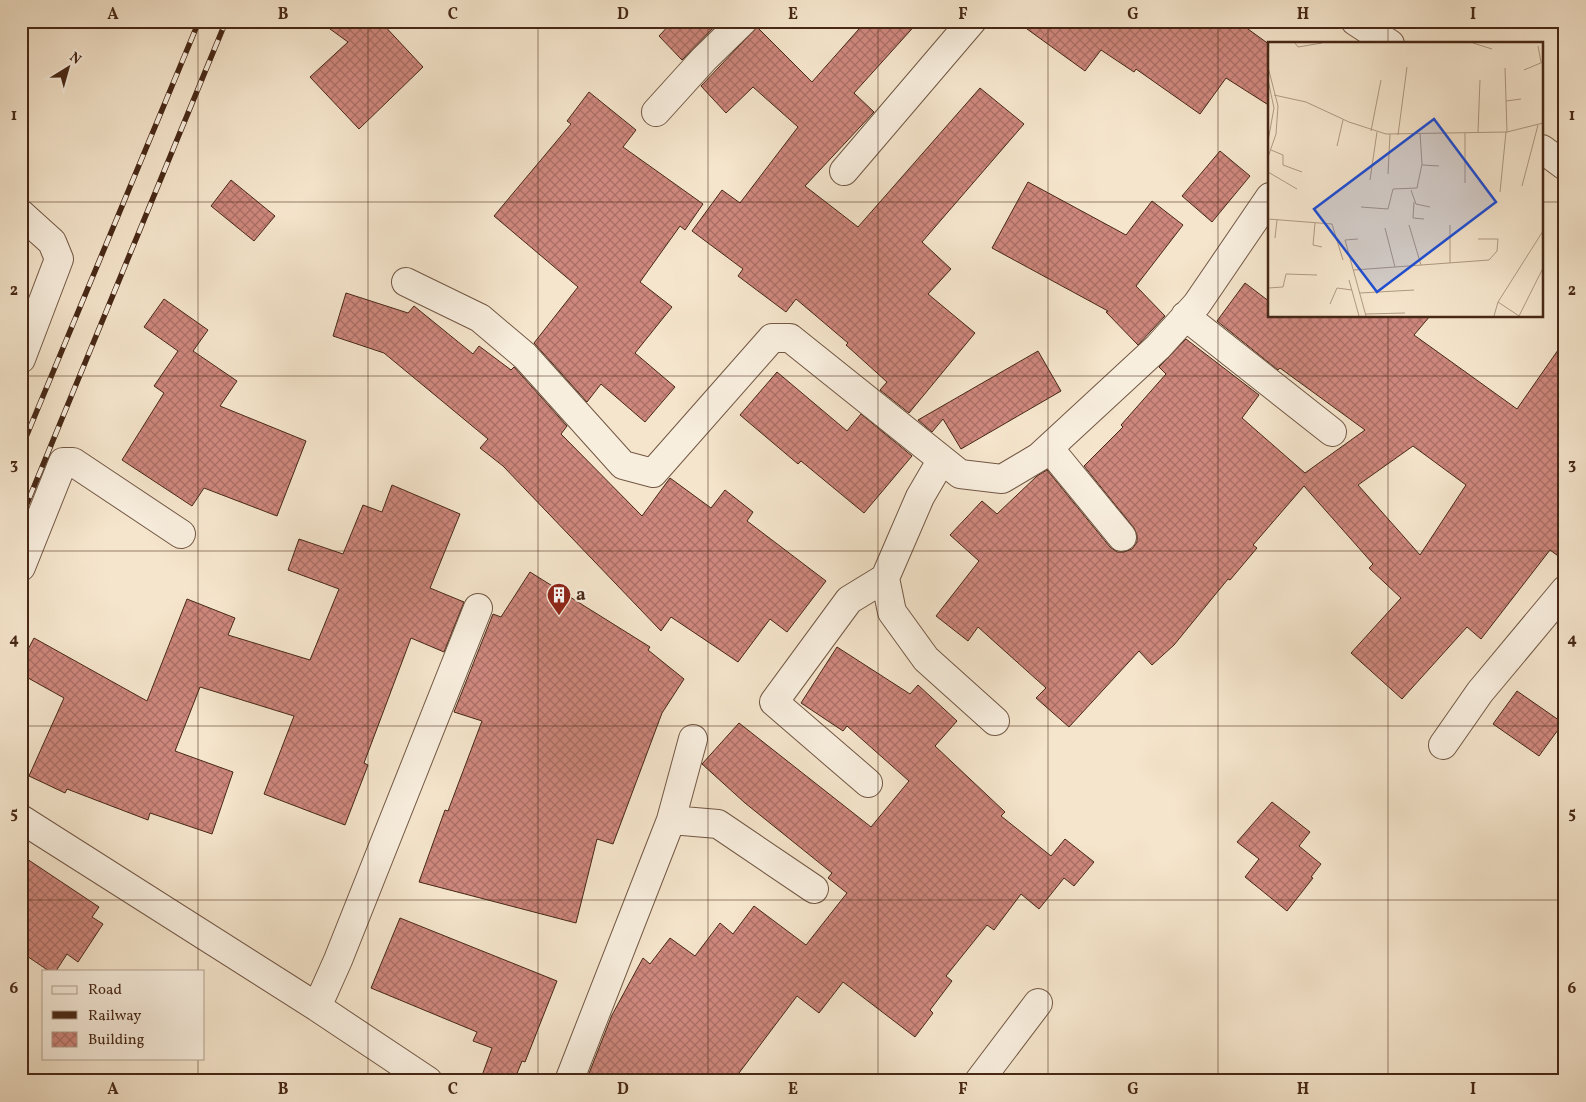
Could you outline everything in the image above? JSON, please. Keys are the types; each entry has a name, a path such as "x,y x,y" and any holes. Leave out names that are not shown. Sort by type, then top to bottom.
{"street":[{"path":"656,112 704,59 743,21"},
{"path":"844,171 972,21"},
{"path":"1355,21 1380,41"},
{"path":"1544,150 1565,166"},
{"path":"406,282 480,318 526,356 623,465 653,473 772,338 790,338 941,461 960,474 1002,479 1040,457 1158,347 1196,304 1268,199"},
{"path":"21,214 52,242 59,259 21,359"},
{"path":"1185,316 1332,432"},
{"path":"1049,448 1122,537"},
{"path":"941,461 920,497 885,578 892,612 926,659 995,720"},
{"path":"21,567 63,462 73,462 181,534"},
{"path":"868,784 774,702 849,600 885,578"},
{"path":"1443,745 1480,692 1565,590"},
{"path":"317,1007 478,608"},
{"path":"569,1081 671,820 693,739"},
{"path":"21,819 317,1007 428,1081"},
{"path":"671,820 718,824 814,889"},
{"path":"979,1081 1038,1003"}],"building":[{"path":"319,21 380,21 423,67 359,129 310,77 348,42"},
{"path":"673,21 720,21 682,60 659,36"},
{"path":"866,21 919,21 854,93 874,112 805,186 858,227 980,88 1024,124 922,242 951,269 928,294 975,333 909,413 880,390 887,382 846,345 848,343 796,299 786,312 738,276 743,269 692,231 722,190 740,203 798,127 753,87 726,113 701,86 757,27 812,82"},
{"path":"1016,21 1237,21 1268,44 1268,105 1226,78 1200,114 1136,69 1134,72 1101,50 1085,71"},
{"path":"589,92 636,130 623,147 703,204 685,230 680,226 640,282 672,307 635,353 675,387 645,422 601,384 587,402 534,343 578,287 494,216 571,124 567,121"},
{"path":"1220,151 1250,176 1212,222 1182,196"},
{"path":"231,180 275,216 254,241 211,206"},
{"path":"1028,182 1126,235 1152,201 1183,225 1136,286 1165,316 1138,345 1106,312 1108,311 992,248"},
{"path":"1245,283 1268,300 1268,318 1428,318 1414,335 1517,409 1565,340 1565,561 1550,550 1481,639 1467,627 1402,699 1351,653 1401,598 1369,568 1373,564 1304,486 1253,545 1257,548 1230,580 1228,579 1174,645 1152,665 1139,651 1069,727 1036,698 1046,688 978,627 968,641 936,616 979,561 950,535 982,501 997,514 1037,476 1047,470 1110,547 1117,552 1132,549 1137,542 1134,528 1084,466 1123,427 1121,425 1166,374 1159,367 1186,339 1259,395 1242,418 1305,473 1365,430 1280,368 1278,370 1217,321","holes":["1413,446 1466,485 1420,555 1358,485"]},
{"path":"346,293 408,313 414,306 473,354 479,346 511,370 514,367 567,426 561,434 642,516 670,478 711,508 725,490 753,512 747,521 826,581 787,632 770,619 738,662 671,617 661,631 503,466 480,448 488,439 384,353 333,336"},
{"path":"164,299 208,330 193,351 237,381 220,406 306,441 277,516 204,488 192,506 122,460 164,393 154,386 178,351 144,327"},
{"path":"1038,351 1061,391 961,449 943,419 932,432 918,420"},
{"path":"777,372 847,431 861,414 912,456 864,513 801,461 798,464 740,415"},
{"path":"392,485 460,514 430,588 464,602 444,652 411,638 364,763 368,765 345,825 264,794 294,716 200,687 175,751 233,772 212,834 150,813 148,820 67,789 65,793 29,776 64,698 21,674 21,663 34,638 147,701 187,599 235,618 228,635 310,660 339,589 288,570 299,539 343,554 363,505 382,512"},
{"path":"530,572 650,647 648,650 684,679 662,713 613,844 597,839 576,923 419,882 445,810 448,811 482,721 454,712 493,614 501,617"},
{"path":"837,647 910,694 918,685 957,721 935,746 1005,812 1001,816 1051,856 1065,839 1094,862 1074,886 1064,878 1039,909 1021,894 994,930 987,925 946,976 952,981 930,1010 933,1013 915,1037 843,982 819,1013 797,996 733,1081 586,1081 612,1015 643,958 650,964 670,938 695,956 720,923 733,934 754,906 806,945 847,893 828,878 832,873 745,803 702,764 739,723 871,827 909,781 847,726 843,731 801,703"},
{"path":"1517,691 1563,723 1539,756 1493,724"},
{"path":"1272,802 1310,832 1299,846 1321,864 1311,877 1313,878 1287,911 1245,877 1259,859 1237,842"},
{"path":"21,855 99,907 92,917 103,924 78,962 67,954 57,970 48,970 21,952"},
{"path":"400,918 557,981 525,1062 522,1061 514,1081 480,1081 492,1048 473,1041 477,1032 371,988"}],"railway":[{"path":"21,449 199,21"},
{"path":"21,518 226,21"}],"place":[{"name":"a","path":"559,616"}]}
